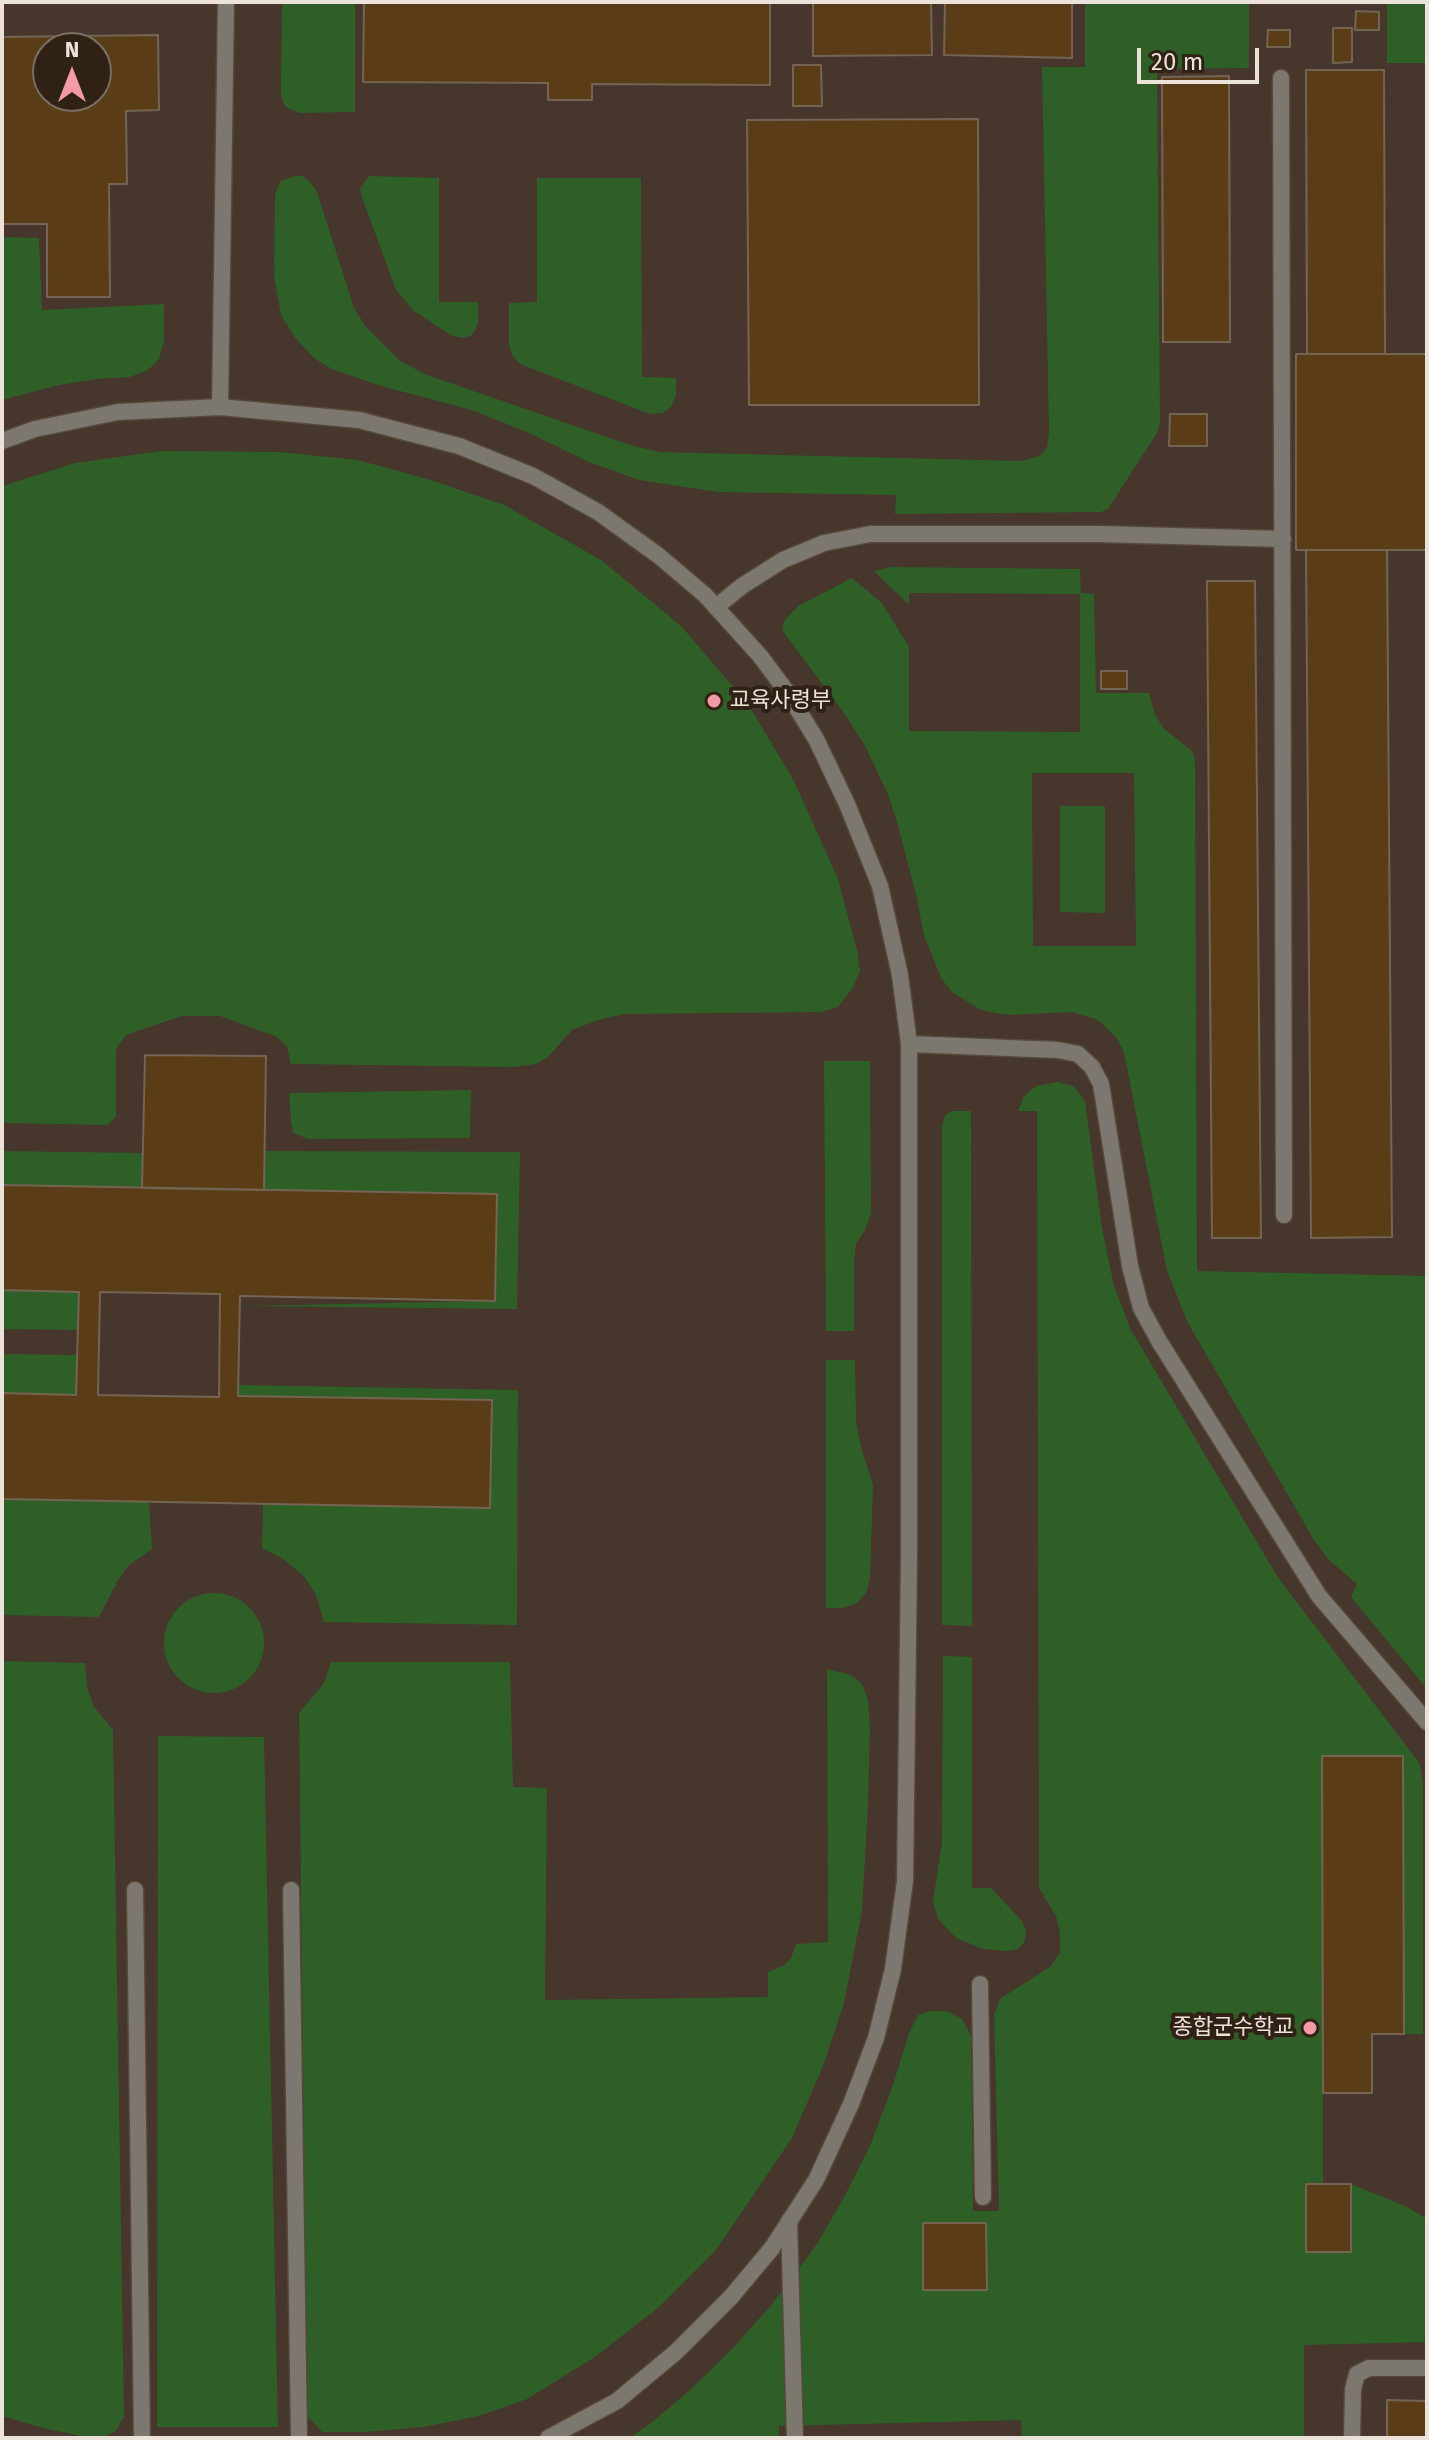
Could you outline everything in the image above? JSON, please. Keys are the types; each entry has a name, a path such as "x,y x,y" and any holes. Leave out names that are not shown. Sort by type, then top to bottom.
{"street":[{"path":"220,407 226,2"},
{"path":"1281,78 1284,1215"},
{"path":"2,441 35,429 118,412 220,407 359,420 471,451 533,476 598,512 659,556 716,607 761,657 816,739 847,804 880,886 900,975 909,1044 909,1557 905,1881 893,1969 876,2038 851,2104 822,2167 772,2248 731,2297 676,2352 617,2401 548,2438"},
{"path":"716,607 783,560 824,543 870,534 1099,534 1283,539"},
{"path":"909,1044 1058,1050 1078,1054 1092,1067 1101,1084 1130,1266 1141,1308 1319,1596 1427,1722"},
{"path":"135,1890 142,2438"},
{"path":"291,1890 299,2438"},
{"path":"980,1984 983,2197"},
{"path":"789,2221 795,2438"},
{"path":"1352,2438 1353,2389 1357,2374 1369,2368 1427,2368"}],"shaded area":[{"name":"교육사령부","path":"2,2 1427,2 1427,2438 2,2438"}],"green space":[{"path":"282,2 355,2 355,112 300,113 283,103"},
{"path":"1085,2 1249,2 1249,68 1157,69 1160,423 1157,433 1108,509 1101,512 895,514 896,495 718,492 639,480 589,462 472,410 381,386 332,369 315,359 296,339 281,315 274,275 275,195 281,181 303,176 317,192 354,308 366,327 400,361 427,375 633,446 660,452 1021,461 1040,456 1047,448 1049,433 1042,67 1085,67"},
{"path":"1387,2 1427,2 1427,63 1387,63"},
{"path":"369,176 439,178 439,302 478,302 478,324 472,335 464,338 452,336 414,311 396,290 360,189"},
{"path":"537,178 641,178 642,377 676,378 676,395 671,407 663,413 650,414 520,364 512,355 509,303 537,302"},
{"path":"2,237 39,238 42,310 164,304 164,341 159,359 148,370 130,377 59,385 2,400"},
{"path":"162,451 279,452 358,460 504,505 601,560 681,626 748,704 794,781 838,879 857,950 860,971 852,989 838,1007 821,1012 624,1014 572,1030 549,1056 536,1064 514,1067 291,1064 287,1047 277,1037 220,1016 182,1016 126,1035 116,1049 116,1116 108,1125 2,1123 2,486 75,463"},
{"path":"891,567 1080,569 1081,593 1094,594 1096,693 1149,693 1163,728 1192,751 1195,759 1197,1271 1427,1276 1427,1689 1351,1597 1357,1584 1328,1559 1314,1540 1188,1323 1167,1271 1124,1052 1116,1037 1098,1020 1086,1016 1071,1012 995,1013 979,1009 952,992 941,978 924,935 888,794 864,744 844,713 782,630 784,621 798,606 852,578 882,603 909,647 909,731 1080,732 1080,594 909,593 909,605 874,571","holes":["1032,773 1134,773 1136,946 1033,946"]},
{"path":"1060,806 1105,806 1105,913 1060,912"},
{"path":"824,1061 870,1061 871,1213 856,1244 854,1331 826,1331"},
{"path":"1057,1082 1074,1086 1085,1101 1102,1228 1114,1286 1131,1330 1277,1576 1420,1764 1423,1782 1423,2034 1404,2034 1403,1757 1322,1757 1323,2184 1306,2185 1306,2252 1351,2252 1351,2184 1407,2207 1427,2219 1427,2342 1304,2345 1304,2438 1022,2438 1021,2420 779,2426 779,2438 629,2438 688,2392 734,2347 773,2303 817,2244 870,2146 918,2015 946,2011 962,2019 971,2036 973,2211 999,2211 994,2015 1000,1999 1051,1966 1060,1952 1056,1916 1039,1888 1037,1111 1018,1111 1024,1096 1036,1086"},
{"path":"471,1090 470,1138 308,1139 293,1133 289,1093"},
{"path":"952,1111 971,1111 972,1626 942,1625 942,1126 945,1115"},
{"path":"2,1151 143,1153 142,1188 2,1185"},
{"path":"265,1151 520,1152 517,1309 240,1306 495,1301 496,1194 264,1190"},
{"path":"2,1290 79,1292 78,1330 2,1329"},
{"path":"2,1354 77,1355 76,1395 2,1393"},
{"path":"826,1360 855,1360 856,1422 873,1485 870,1579 866,1593 857,1603 843,1608 826,1608"},
{"path":"238,1385 518,1390 517,1625 324,1622 316,1595 304,1576 283,1559 262,1548 263,1504 490,1508 491,1400 238,1396"},
{"path":"2,1499 149,1502 152,1549 128,1566 99,1617 2,1615"},
{"path":"214,1593 242,1601 256,1615 264,1643 256,1671 242,1685 214,1693 186,1685 172,1671 164,1643 172,1615 186,1601"},
{"path":"943,1656 972,1657 972,1888 991,1888 1022,1921 1026,1930 1025,1941 1018,1949 983,1949 956,1938 938,1919 933,1901 942,1842"},
{"path":"2,1661 85,1663 87,1687 94,1707 113,1730 124,2416 116,2431 103,2437 86,2437 2,2416"},
{"path":"331,1662 510,1662 513,1787 547,1788 545,2000 768,1997 768,1972 783,1966 791,1958 796,1944 828,1942 827,1669 851,1675 862,1684 868,1700 870,1724 862,1911 844,2003 823,2066 792,2138 716,2250 659,2307 595,2357 527,2399 479,2416 423,2427 365,2432 322,2432 307,2416 299,1713 324,1683"},
{"path":"158,1736 264,1737 278,2427 157,2427"}],"building":[{"path":"364,2 770,2 770,85 592,84 592,100 548,100 548,83 363,82"},
{"path":"813,2 931,2 932,55 813,56"},
{"path":"945,2 1072,2 1072,58 944,55"},
{"path":"1356,11 1379,12 1379,30 1355,30"},
{"path":"1333,28 1352,28 1352,62 1333,63"},
{"path":"1268,30 1290,30 1290,47 1267,47"},
{"path":"158,35 159,110 126,111 127,184 109,184 110,297 47,297 47,224 2,224 2,37 32,37 32,112 112,112 112,36"},
{"path":"793,65 821,65 822,106 793,106"},
{"path":"1306,70 1384,70 1385,354 1307,354"},
{"path":"1229,76 1230,342 1163,342 1162,77"},
{"path":"978,119 979,405 749,405 747,120"},
{"path":"1296,354 1427,354 1427,550 1296,550"},
{"path":"1170,414 1207,414 1207,446 1169,446"},
{"path":"1306,550 1387,550 1392,1237 1311,1238"},
{"path":"1207,581 1255,581 1261,1238 1212,1238"},
{"path":"1101,671 1127,671 1127,689 1101,689"},
{"path":"145,1055 266,1056 264,1190 142,1188"},
{"path":"2,1185 497,1194 495,1301 240,1296 238,1396 492,1400 490,1508 2,1499 2,1393 76,1395 79,1292 2,1290","holes":["100,1292 220,1294 219,1397 98,1395"]},
{"path":"1322,1756 1403,1756 1404,2034 1372,2034 1372,2093 1323,2093"},
{"path":"1306,2184 1351,2184 1351,2252 1306,2252"},
{"path":"923,2223 986,2223 987,2290 923,2290"},
{"path":"1387,2400 1427,2401 1427,2438 1387,2438"}],"place":[{"name":"교육사령부","path":"714,701"},
{"name":"종합군수학교","path":"1310,2028"}]}
